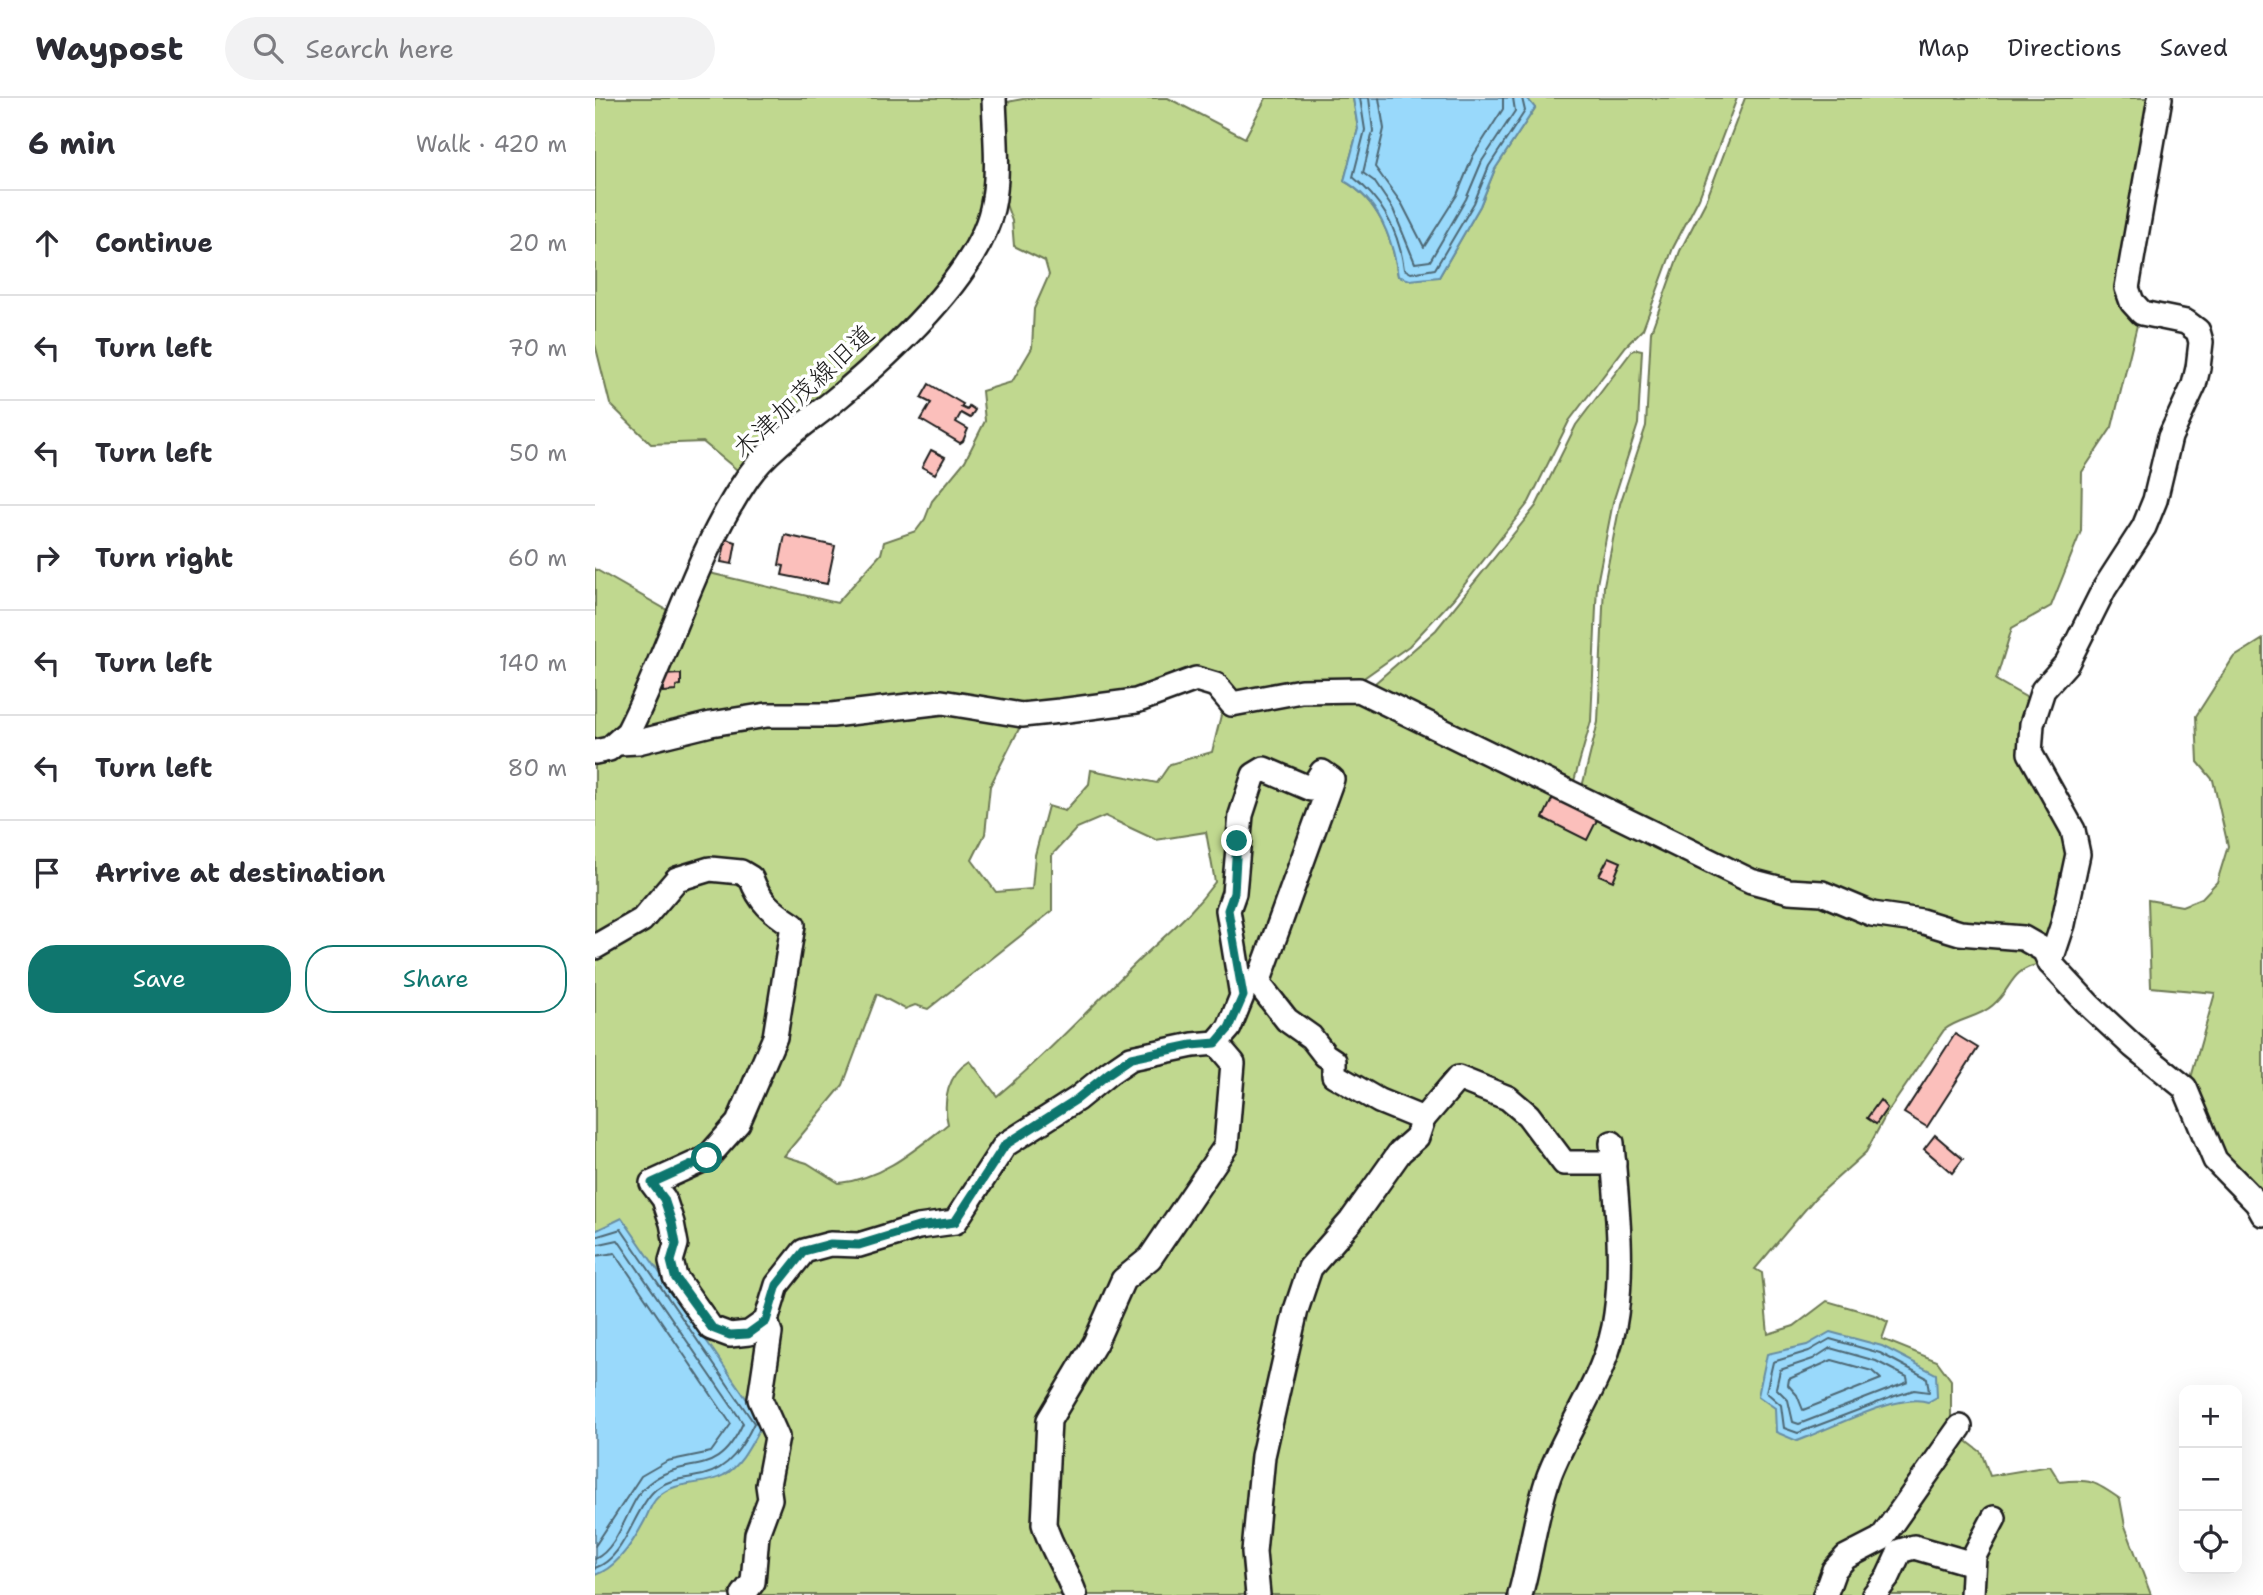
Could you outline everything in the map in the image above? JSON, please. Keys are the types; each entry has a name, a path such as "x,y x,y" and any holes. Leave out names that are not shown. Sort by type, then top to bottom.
{"street":[{"name":"木津加茂線旧道","path":"619,743 639,712 716,527 750,474 769,454 871,368 959,278 974,257 988,228 996,184 994,98"},
{"path":"2050,963 2063,924 2078,854 2073,830 2029,753 2032,724 2043,690 2077,646 2104,589 2144,527 2155,500 2169,437 2194,385 2199,368 2201,342 2197,331 2186,322 2142,313 2132,302 2127,288 2160,98"},
{"path":"595,752 619,743 638,742 711,724 767,715 832,715 942,702 1022,715 1136,701 1196,679 1216,685 1232,704 1301,691 1359,690 1751,881 1790,891 1822,893 1872,914 1921,921 1960,933 2024,938 2043,950 2050,963 2133,1046 2185,1088 2215,1160 2257,1203 2263,1214"},
{"path":"743,1595 753,1582 757,1534 769,1499 768,1485 778,1437 760,1399 770,1334 766,1321 777,1285 804,1251 830,1244 859,1245 918,1227 955,1222 1005,1145 1077,1099 1109,1073 1131,1058 1192,1045 1216,1043 1229,1028 1243,996 1228,910 1234,893 1241,815 1254,775 1264,769 1311,789 1322,772 1332,779 1258,982 1287,1020 1311,1037 1325,1055 1334,1060 1334,1075 1379,1101 1423,1119"},
{"path":"595,947 642,919 677,879 710,869 741,872 751,878 757,895 768,909 793,925 775,1037 738,1123 707,1158 652,1183 664,1199 672,1223 676,1244 671,1261 675,1277 712,1328 730,1335 748,1334 766,1321"},
{"path":"1075,1595 1065,1565 1048,1540 1044,1524 1049,1420 1095,1343 1123,1280 1150,1258 1226,1146 1233,1062 1216,1043"},
{"path":"1258,1595 1254,1552 1263,1456 1296,1310 1310,1268 1351,1221 1400,1152 1417,1137 1423,1119 1458,1078 1508,1098 1528,1115 1564,1163 1613,1153 1620,1250 1616,1315 1604,1363 1550,1475 1538,1512 1520,1595"},
{"path":"1825,1595 1834,1570 1846,1557 1881,1539 1961,1427"},
{"path":"1972,1595 1973,1564 1994,1518"},
{"path":"1874,1595 1888,1577 1900,1551 1914,1547 1973,1564"}],"green space":[{"path":"595,98 988,98 989,183 967,256 889,343 742,474 703,442 651,444 610,404 595,344"},
{"path":"1028,98 1168,98 1245,138 1266,98 1353,98 1358,129 1344,181 1366,198 1382,221 1388,234 1398,276 1439,277 1480,206 1495,169 1535,108 1527,98 1737,98 1699,198 1673,248 1643,329 1626,346 1569,421 1529,502 1453,599 1409,646 1358,682 1242,695 1229,691 1205,671 1134,697 1027,710 948,697 631,739 705,572 837,603 881,554 884,542 916,531 925,519 932,501 965,461 985,421 982,391 1012,382 1032,348 1034,309 1049,275 1045,261 1014,246 1012,221 1003,196 1002,103"},
{"path":"1745,98 2155,98 2135,196 2139,317 2112,427 2082,472 2081,531 2051,606 2012,628 1996,680 2031,700 2022,739 2068,831 2073,865 2048,947 1790,886 1584,794 1583,783 1598,722 1604,585 1620,504 1646,426 1651,332 1680,251 1706,201"},
{"path":"1642,350 1638,424 1613,502 1597,584 1591,721 1574,781 1566,785 1373,693 1374,684 1436,630 1536,506 1576,425 1632,351"},
{"path":"595,569 672,613 624,725 595,745"},
{"path":"2263,639 2263,1203 2219,1157 2189,1085 2215,993 2151,987 2148,900 2182,906 2202,898 2217,882 2228,846 2213,780 2198,762 2196,716 2233,658"},
{"path":"1363,697 1749,885 2023,942 2040,964 2017,975 1999,999 1987,1009 1944,1030 1887,1113 1866,1152 1815,1198 1755,1269 1762,1273 1768,1334 1794,1326 1827,1301 1875,1315 1888,1322 1882,1339 1937,1361 1951,1380 1951,1429 1981,1452 1990,1476 2050,1466 2060,1482 2092,1483 2120,1499 2125,1526 2151,1595 595,1595 595,757 713,731 941,710 1024,719 990,786 985,834 972,860 996,892 1032,889 1035,855 1048,806 1065,811 1089,784 1091,770 1157,783 1170,764 1212,752 1222,711 1221,700","holes":["1105,816 1156,840 1206,832 1215,882 1184,918 997,1096 970,1061 962,1066 952,1081 947,1097 948,1124 898,1161 870,1176 839,1183 807,1163 784,1156 843,1085 877,994 905,1009 915,1005 928,1009 1052,911 1052,855 1077,828"]}],"water":[{"path":"1353,98 1527,98 1535,108 1495,169 1480,206 1439,277 1410,280 1398,276 1388,234 1382,221 1366,198 1344,181 1358,129"},
{"path":"622,1218 763,1423 747,1452 731,1471 716,1479 673,1488 658,1497 624,1553 611,1566 595,1575 595,1231"},
{"path":"1830,1332 1882,1346 1936,1374 1937,1397 1928,1402 1915,1400 1882,1407 1797,1441 1776,1432 1775,1408 1758,1396 1767,1354 1807,1345"}],"building":[{"path":"929,384 963,404 961,407 967,410 969,406 975,410 970,418 961,413 956,422 968,429 960,443 921,420 931,403 921,398"},
{"path":"931,450 945,457 935,474 922,467"},
{"path":"785,535 835,546 827,584 782,575 784,566 779,565"},
{"path":"726,539 736,542 732,564 721,562"},
{"path":"681,674 681,685 676,686 676,691 663,692 662,675"},
{"path":"1555,793 1599,816 1587,840 1543,818"},
{"path":"1609,857 1621,862 1613,881 1599,875"},
{"path":"1955,1034 1978,1048 1927,1127 1904,1113"},
{"path":"1880,1100 1887,1108 1876,1124 1867,1118"},
{"path":"1935,1135 1963,1159 1952,1173 1924,1149"}],"route":[{"path":"707,1158 686,1170 652,1183 664,1199 672,1223 676,1244 671,1261 675,1277 712,1328 730,1335 748,1334 766,1321 777,1285 804,1251 830,1244 859,1245 918,1227 955,1222 1005,1145 1077,1099 1131,1058 1167,1053 1192,1045 1216,1043 1229,1028 1243,996 1228,910 1234,893 1237,841"}]}
